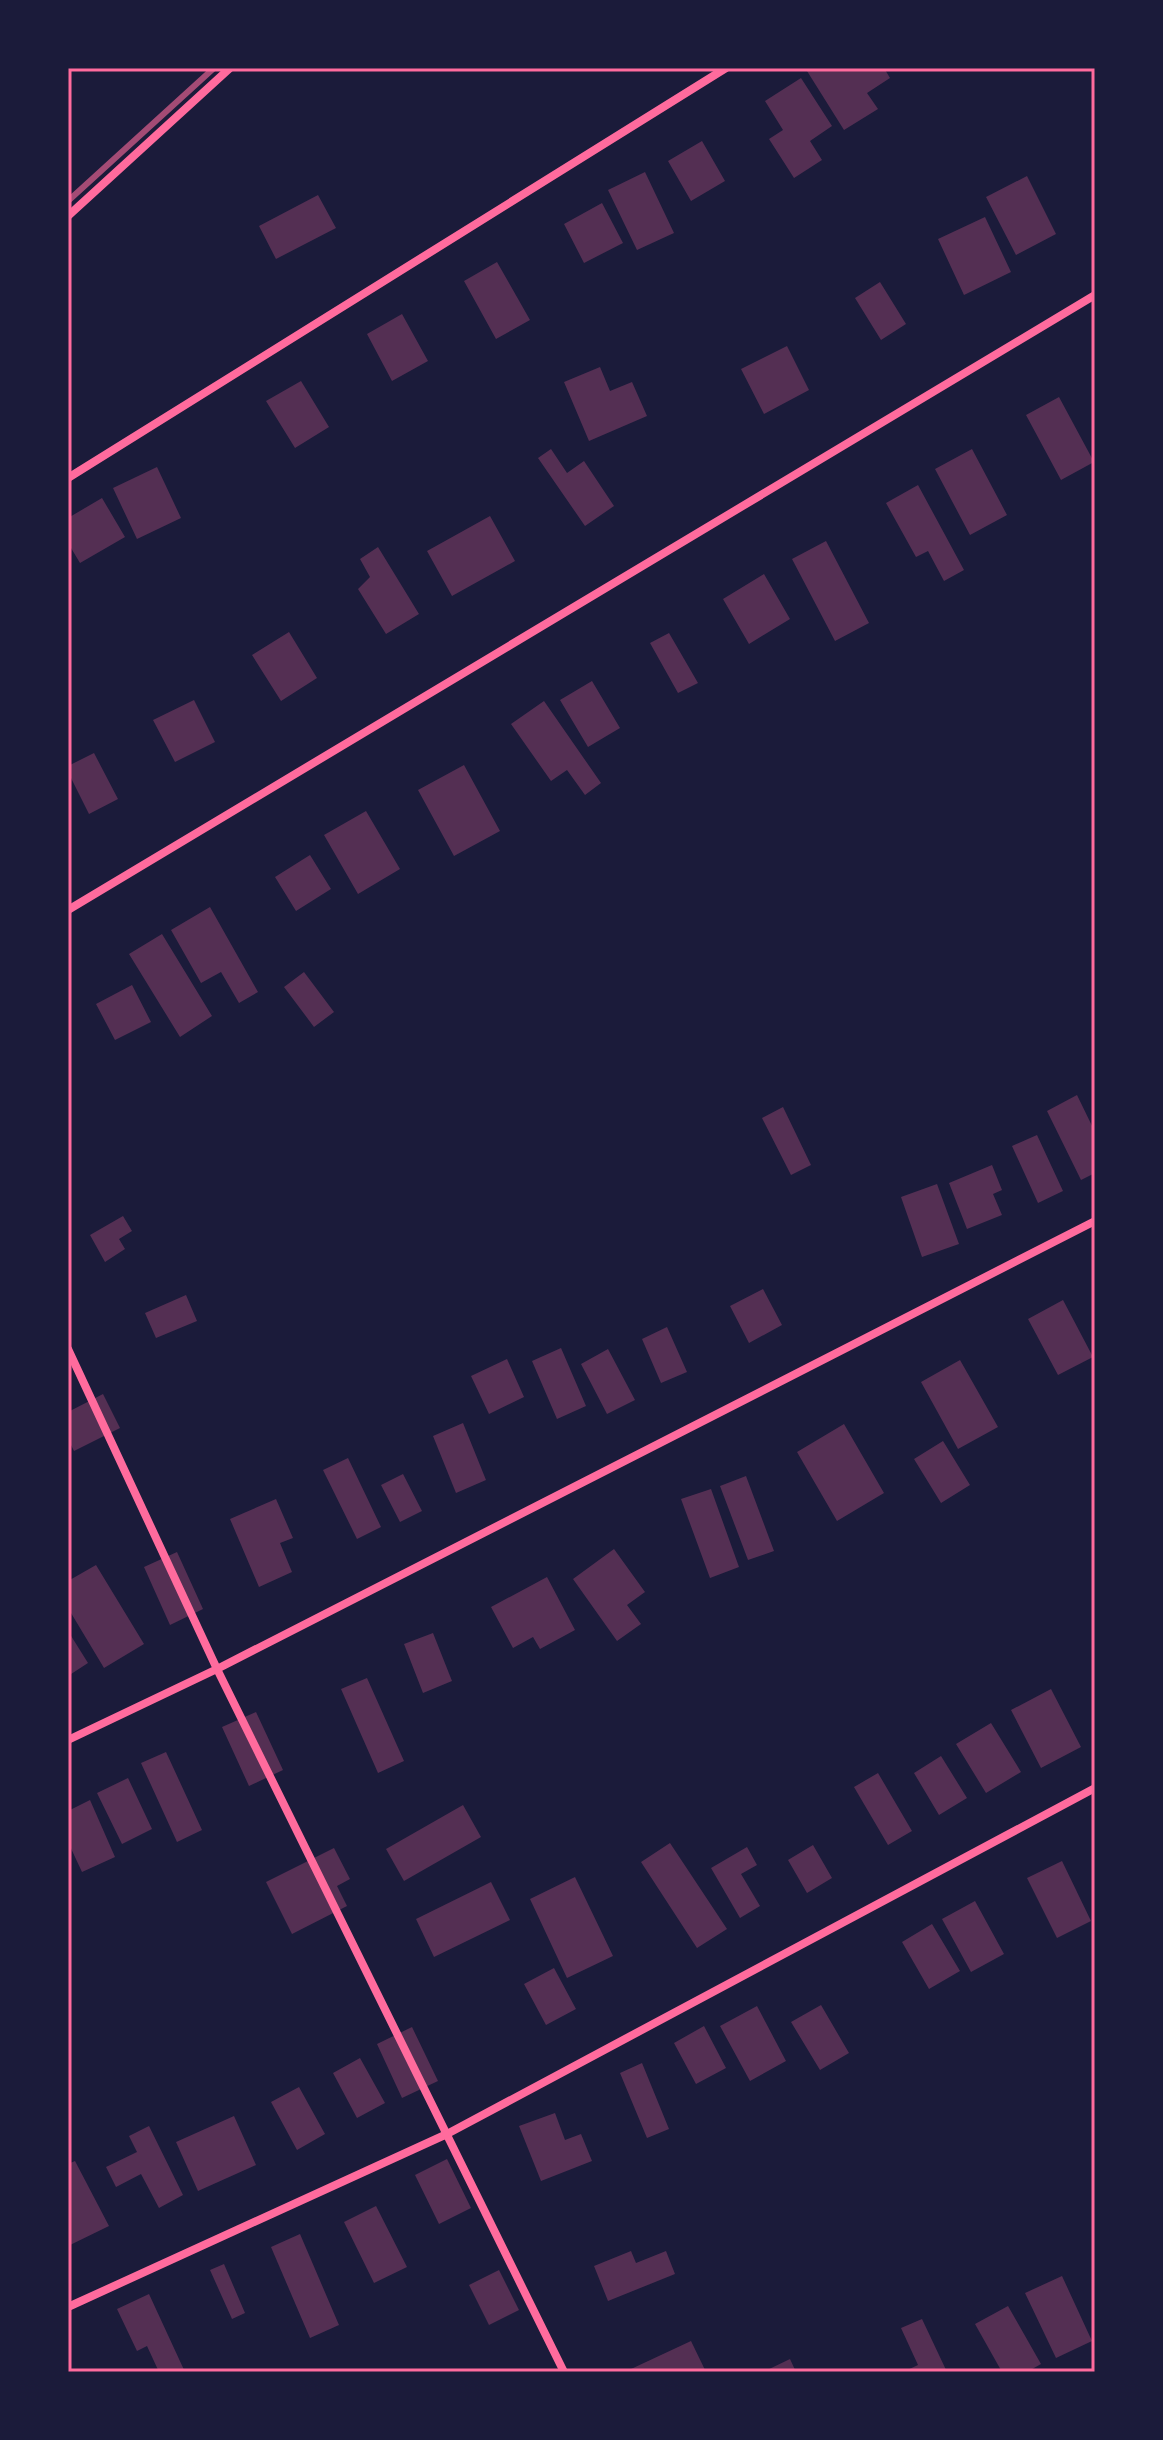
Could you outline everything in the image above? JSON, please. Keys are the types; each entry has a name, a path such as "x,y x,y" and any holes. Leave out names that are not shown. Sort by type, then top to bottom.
{"street":[{"path":"68,216 230,68"},
{"path":"68,478 726,68"},
{"path":"68,910 1095,295"},
{"path":"68,1740 217,1669 1095,1221"},
{"path":"68,1349 217,1669 564,2372"},
{"path":"68,2307 447,2134 1095,1788"}],"building":[{"path":"812,68 884,68 890,78 867,93 878,109 844,130 807,71"},
{"path":"801,78 832,126 810,141 822,160 794,178 769,139 783,130 765,101"},
{"path":"702,141 725,181 691,201 668,161"},
{"path":"645,172 674,233 637,250 608,190"},
{"path":"1027,176 1056,234 1016,255 986,197"},
{"path":"318,195 336,228 276,259 259,226"},
{"path":"602,203 623,243 584,263 564,224"},
{"path":"985,217 1011,272 964,295 938,239"},
{"path":"497,262 530,320 496,339 464,281"},
{"path":"880,282 906,324 881,340 855,298"},
{"path":"402,314 428,361 392,381 367,334"},
{"path":"787,346 809,390 764,414 741,369"},
{"path":"600,367 610,391 632,382 647,416 589,441 564,382"},
{"path":"301,381 329,427 295,448 266,401"},
{"path":"1059,397 1094,462 1061,480 1026,415"},
{"path":"551,449 567,473 584,461 614,506 585,526 538,458"},
{"path":"972,449 1007,515 970,535 935,469"},
{"path":"157,467 181,518 137,539 113,488"},
{"path":"918,485 964,570 944,581 928,551 916,557 886,503"},
{"path":"102,498 125,537 80,563 68,543 68,518"},
{"path":"490,516 515,561 452,596 427,551"},
{"path":"826,541 869,623 835,641 792,559"},
{"path":"378,547 419,614 386,634 358,589 370,577 360,559"},
{"path":"764,574 790,619 749,644 723,599"},
{"path":"289,632 317,678 281,701 252,655"},
{"path":"669,633 698,683 678,693 650,643"},
{"path":"592,681 620,728 588,747 560,700"},
{"path":"194,700 215,742 175,762 153,720"},
{"path":"544,701 601,783 585,795 567,770 551,781 511,724"},
{"path":"94,753 118,799 89,814 68,772 68,766"},
{"path":"464,765 500,831 454,856 418,790"},
{"path":"366,811 400,869 358,894 324,835"},
{"path":"310,855 331,889 296,911 275,877"},
{"path":"210,907 258,992 239,1003 221,972 201,983 171,930"},
{"path":"162,934 212,1016 180,1037 129,954"},
{"path":"304,972 334,1012 314,1027 284,987"},
{"path":"132,985 151,1022 115,1040 96,1004"},
{"path":"1077,1095 1095,1132 1095,1173 1081,1180 1047,1111"},
{"path":"783,1107 811,1165 791,1175 762,1118"},
{"path":"1037,1135 1063,1191 1038,1203 1012,1146"},
{"path":"992,1165 1002,1190 993,1194 1002,1215 967,1229 949,1183"},
{"path":"937,1184 959,1244 922,1257 901,1197"},
{"path":"123,1216 132,1231 119,1239 125,1249 105,1262 90,1235"},
{"path":"763,1289 782,1325 749,1343 730,1306"},
{"path":"186,1295 197,1321 156,1338 145,1313"},
{"path":"1063,1300 1093,1357 1058,1375 1028,1319"},
{"path":"667,1327 687,1372 661,1383 642,1339"},
{"path":"561,1348 586,1406 557,1419 532,1361"},
{"path":"608,1349 635,1400 607,1414 581,1364"},
{"path":"507,1359 524,1397 489,1414 471,1376"},
{"path":"960,1360 998,1427 958,1449 921,1382"},
{"path":"103,1394 120,1428 74,1451 68,1439 68,1412"},
{"path":"463,1423 486,1480 456,1493 433,1436"},
{"path":"844,1424 884,1493 837,1521 797,1452"},
{"path":"943,1441 970,1485 941,1503 914,1459"},
{"path":"348,1458 381,1527 357,1539 323,1470"},
{"path":"403,1474 422,1511 400,1522 381,1485"},
{"path":"746,1476 774,1551 748,1560 720,1486"},
{"path":"711,1489 739,1567 710,1578 681,1499"},
{"path":"276,1499 293,1538 280,1543 292,1572 259,1587 230,1519"},
{"path":"614,1549 645,1592 627,1605 641,1624 617,1641 573,1579"},
{"path":"177,1552 203,1609 170,1625 144,1567"},
{"path":"96,1565 144,1644 104,1668 68,1608 68,1581"},
{"path":"547,1577 575,1630 540,1649 533,1637 513,1648 491,1607"},
{"path":"68,1631 88,1663 68,1676"},
{"path":"433,1633 452,1681 423,1693 404,1644"},
{"path":"367,1678 404,1761 378,1773 341,1689"},
{"path":"1051,1689 1081,1747 1041,1768 1011,1710"},
{"path":"256,1712 283,1770 249,1786 222,1727"},
{"path":"991,1723 1021,1772 986,1793 956,1744"},
{"path":"166,1752 202,1830 177,1842 141,1763"},
{"path":"941,1756 967,1798 939,1815 914,1773"},
{"path":"878,1773 912,1831 888,1845 854,1787"},
{"path":"128,1778 152,1829 122,1844 97,1793"},
{"path":"90,1800 115,1857 82,1872 68,1842 68,1811"},
{"path":"463,1805 481,1837 404,1881 386,1849"},
{"path":"670,1843 727,1929 697,1948 641,1862"},
{"path":"813,1845 832,1878 807,1893 788,1860"},
{"path":"747,1847 757,1865 741,1874 760,1906 740,1918 711,1868"},
{"path":"334,1848 350,1879 337,1886 347,1906 292,1934 266,1882"},
{"path":"1062,1861 1091,1921 1057,1938 1027,1878"},
{"path":"575,1877 613,1956 567,1978 530,1899"},
{"path":"491,1882 510,1920 434,1957 416,1919"},
{"path":"975,1901 1004,1954 971,1972 942,1919"},
{"path":"932,1924 960,1971 929,1989 902,1942"},
{"path":"554,1968 576,2009 546,2025 524,1984"},
{"path":"821,2005 849,2053 820,2070 791,2022"},
{"path":"757,2006 786,2061 750,2081 720,2026"},
{"path":"704,2026 726,2068 696,2084 674,2043"},
{"path":"412,2027 438,2081 402,2098 377,2044"},
{"path":"360,2058 385,2103 357,2118 333,2073"},
{"path":"642,2063 669,2129 647,2138 620,2073"},
{"path":"299,2087 325,2134 297,2150 271,2102"},
{"path":"555,2113 565,2140 581,2134 592,2161 541,2181 519,2126"},
{"path":"234,2116 256,2165 198,2191 176,2142"},
{"path":"149,2126 183,2195 159,2208 141,2174 116,2187 106,2167 137,2152 129,2136"},
{"path":"447,2159 471,2208 439,2224 415,2175"},
{"path":"75,2161 109,2226 68,2246 68,2164"},
{"path":"376,2206 407,2267 374,2283 344,2222"},
{"path":"300,2234 339,2325 310,2338 271,2247"},
{"path":"631,2251 636,2263 666,2251 675,2274 608,2301 594,2266"},
{"path":"224,2264 245,2313 232,2319 210,2270"},
{"path":"499,2270 519,2310 489,2325 469,2285"},
{"path":"1062,2276 1092,2341 1056,2358 1025,2293"},
{"path":"149,2294 185,2372 159,2372 147,2346 137,2351 117,2309"},
{"path":"1008,2306 1041,2364 1027,2372 1002,2372 975,2324"},
{"path":"922,2319 947,2372 903,2372 918,2365 901,2328"},
{"path":"691,2341 706,2372 632,2372 631,2369"},
{"path":"790,2359 796,2372 763,2372"}],"railway":[{"path":"68,201 214,68"}]}
